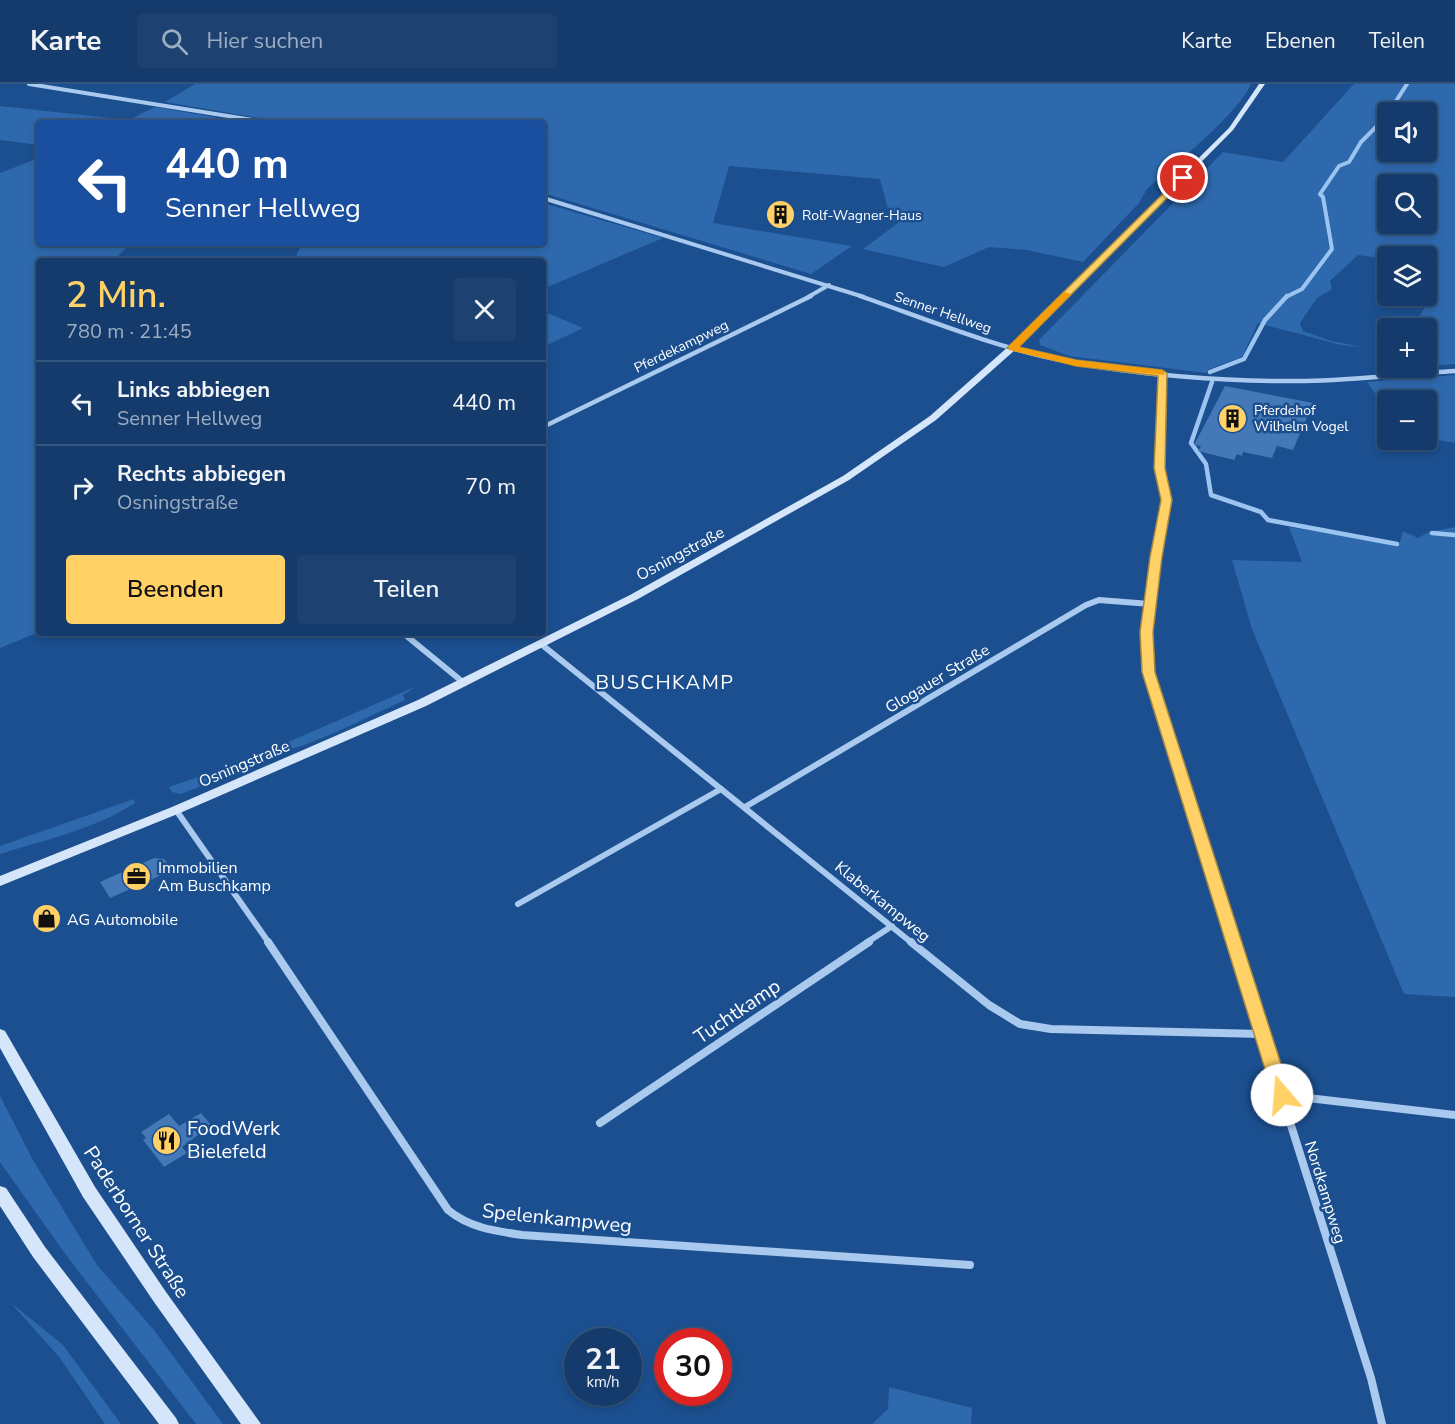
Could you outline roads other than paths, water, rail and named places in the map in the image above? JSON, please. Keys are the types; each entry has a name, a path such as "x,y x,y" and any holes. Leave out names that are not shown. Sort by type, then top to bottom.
{"main road":[{"name":"Osningstraße","path":"0,881 309,754 464,682 702,560 846,478 933,418 1012,348 1231,129 1262,84"},
{"name":"Paderborner Straße","path":"0,1035 89,1192 160,1297 252,1424"},
{"path":"0,1193 39,1252 170,1424"}],"street":[{"path":"29,84 252,120"},
{"name":"Senner Hellweg","path":"546,199 829,285 1012,348 1076,363 1162,373 1289,381 1455,371"},
{"name":"Pferdekampweg","path":"546,426 829,285"},
{"name":"Nordkampweg","path":"1162,373 1160,468 1166,500 1150,604 1146,656 1148,672 1371,1378 1382,1424"},
{"name":"Glogauer Straße","path":"745,807 1086,605 1099,600 1150,604"},
{"path":"407,636 464,682"},
{"name":"Klaberkampweg","path":"542,644 989,1005 1020,1024 1051,1029 1262,1034"},
{"path":"518,904 721,789"},
{"name":"Spelenkampweg","path":"176,810 314,1008 448,1210 460,1221 474,1227 522,1234 970,1265"},
{"name":"Tuchtkamp","path":"600,1123 892,926"},
{"path":"1282,1095 1455,1115"}],"waterway":[{"path":"1395,102 1407,84"},
{"path":"1286,297 1302,289 1332,249 1323,197 1320,194 1339,166 1349,162 1361,142 1377,126"},
{"path":"1210,372 1244,359 1265,320 1286,297"},
{"path":"1212,382 1191,443 1206,464 1211,495 1261,512 1268,520 1397,544"},
{"path":"1432,533 1455,535"}],"place":[{"name":"Rolf-Wagner-Haus","path":"781,215"},
{"name":"Pferdehof Wilhelm Vogel","path":"1233,418"},
{"name":"Immobilien Am Buschkamp","path":"137,876"},
{"name":"AG Automobile","path":"46,919"},
{"name":"FoodWerk Bielefeld","path":"166,1140"}],"district":[{"name":"BUSCHKAMP","path":"665,682"}]}
